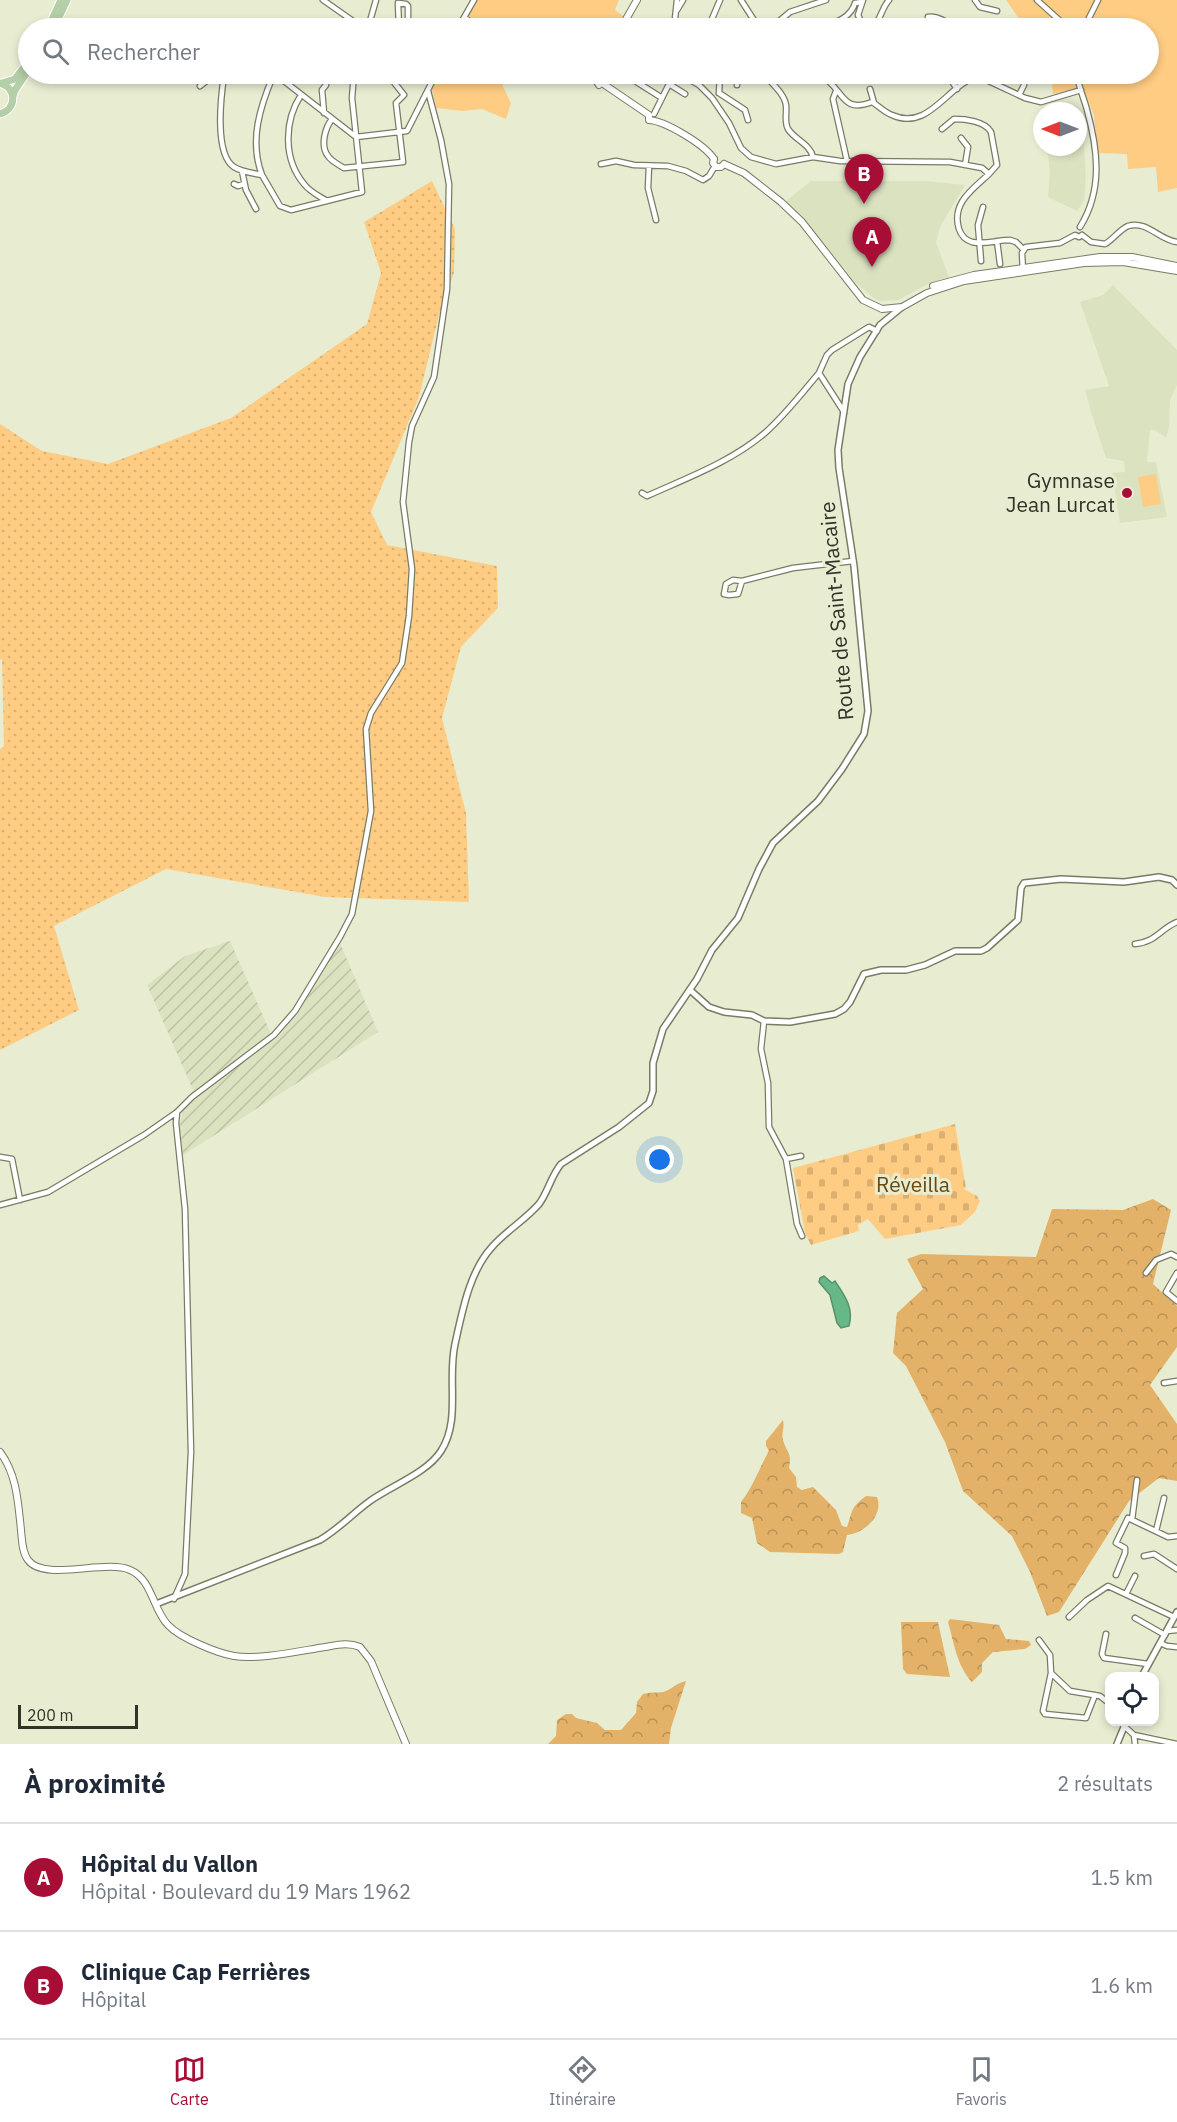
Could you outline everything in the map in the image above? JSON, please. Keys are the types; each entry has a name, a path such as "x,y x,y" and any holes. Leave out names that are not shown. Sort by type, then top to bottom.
{"main road":[{"path":"53,18 61,0"},
{"path":"58,18 66,0"},
{"path":"626,18 637,0"},
{"path":"1,83 15,79 18,75"},
{"path":"1,83 10,88 13,96"},
{"path":"0,114 12,106 13,96 19,84"},
{"path":"598,84 650,115"},
{"path":"604,84 707,150 715,162 721,158 724,164 744,173 786,206 802,222 868,304 884,309 902,307 927,293 954,284 1100,257 1118,256 1177,266"},
{"path":"856,291 879,305 894,305 940,284 962,277 1107,261 1140,263 1177,271"},
{"path":"0,1452 11,1472 16,1488 23,1550 33,1565 51,1569 106,1567 128,1569 145,1582 167,1624 176,1632 234,1656 252,1657 345,1644 360,1647 371,1661 406,1744"}],"street":[{"path":"323,0 349,18"},
{"path":"372,18 376,0"},
{"path":"466,18 474,0"},
{"path":"676,18 677,0"},
{"path":"677,10 683,0"},
{"path":"712,18 720,0"},
{"path":"741,0 753,18"},
{"path":"783,18 790,12 825,0"},
{"path":"880,18 889,0"},
{"path":"975,0 980,7 997,11"},
{"path":"1037,0 1057,18"},
{"path":"1089,18 1098,0"},
{"path":"842,18 853,10 855,3 862,1"},
{"path":"859,18 858,15 862,1"},
{"path":"399,18 398,3 408,6 408,18"},
{"path":"224,84 221,124 224,148 230,163 242,171 262,175"},
{"path":"270,84 262,102 258,121 256,144 258,165 274,198 285,209 291,210 362,192 352,98 353,84"},
{"path":"288,84 356,137 407,131 431,84"},
{"path":"332,119 324,131 326,152 328,157 344,168 402,162 396,104 404,95 395,84"},
{"path":"639,84 662,98"},
{"path":"650,115 669,84 685,94"},
{"path":"719,84 719,93"},
{"path":"772,84 786,104 786,126 792,134 811,149 813,157"},
{"path":"831,84 847,102 861,105 874,103"},
{"path":"954,84 957,89"},
{"path":"870,89 874,103 891,115 908,118 938,106 963,84"},
{"path":"997,84 1019,95 1041,102 1081,90"},
{"path":"1019,95 1024,84"},
{"path":"1075,236 1074,228 1080,227 1092,207 1096,177 1094,141 1080,84"},
{"path":"324,113 322,90 327,85"},
{"path":"699,85 712,98 729,123 741,148 751,157 776,164 813,157 847,161 950,162 982,168 989,174"},
{"path":"0,1205 48,1192 144,1135 266,1042 285,1023 340,937 352,914 371,812 366,729 371,713 402,663 409,616 412,569 403,502 409,442 412,426 426,398 435,372 448,280 450,195 448,175 428,91"},
{"path":"836,91 833,99 847,161"},
{"path":"712,98 719,93"},
{"path":"719,93 745,110 748,120"},
{"path":"301,95 289,125 291,160 304,184 327,201"},
{"path":"942,129 954,119 988,127 991,132 997,165 959,206 957,213 960,232 964,238 971,242 1007,240 1016,242 1023,249"},
{"path":"961,138 968,147 965,165"},
{"path":"601,164 616,161 680,169 703,180 709,176 715,162"},
{"path":"649,166 648,188 656,220"},
{"path":"242,171 249,198 256,209"},
{"path":"234,184 238,186 244,184"},
{"path":"981,261 978,225 983,207"},
{"path":"1082,235 1091,242 1105,244 1127,227 1136,225 1144,226 1164,239 1177,242"},
{"path":"1080,227 1083,231 1082,235"},
{"path":"1023,249 1060,243 1082,235"},
{"path":"997,241 1000,264"},
{"path":"1022,270 1023,249"},
{"path":"867,299 884,309 902,305 917,294"},
{"name":"Route de Saint-Macaire","path":"156,1604 174,1599 320,1540 338,1529 368,1502 437,1457 448,1437 452,1422 451,1373 460,1322 470,1289 484,1256 501,1237 540,1203 555,1171 561,1164 619,1127 649,1103 653,1091 653,1063 663,1029 690,990 712,950 738,918 773,843 818,801 864,734 868,711 853,561 838,450 848,384 860,357 879,328 902,307"},
{"path":"884,309 887,319"},
{"name":"Route de Saint-Macaire","path":"879,328 884,309"},
{"path":"642,493 647,496 741,450 788,412 819,372 832,350 869,327 879,328"},
{"path":"819,372 844,412"},
{"path":"742,582 794,568 853,561"},
{"path":"690,990 709,1007 724,1012 752,1015 764,1022 790,1022 835,1014 850,1002 864,974 881,970 906,970 925,965 955,951 974,952 987,948 1018,920 1020,892 1024,883 1061,879 1124,882 1159,877 1172,880 1177,885"},
{"path":"1135,944 1158,937 1170,925 1177,922"},
{"path":"764,1022 761,1049 768,1083 769,1127 786,1159 802,1236"},
{"path":"174,1599 184,1574 191,1452 185,1209 176,1123 177,1112"},
{"path":"786,1159 801,1156"},
{"path":"0,1157 12,1159 20,1200"},
{"path":"1146,1273 1156,1260 1171,1254 1177,1257"},
{"path":"1177,1273 1166,1292 1177,1301"},
{"path":"1164,1383 1177,1381"},
{"path":"1116,1575 1125,1548 1116,1542 1130,1519 1137,1480"},
{"path":"1156,1531 1164,1498"},
{"path":"1130,1519 1168,1537 1177,1536"},
{"path":"1144,1556 1154,1554 1177,1569"},
{"path":"1126,1594 1135,1576"},
{"path":"1069,1617 1087,1600 1108,1586 1176,1614 1144,1672"},
{"path":"1135,1618 1166,1633 1177,1630"},
{"path":"1106,1634 1102,1654 1104,1658 1148,1664"},
{"path":"1039,1640 1050,1655 1050,1673 1043,1712 1045,1714 1086,1718 1095,1695"},
{"path":"1160,1642 1167,1646 1177,1647"},
{"path":"1050,1673 1070,1691 1100,1696 1105,1700"},
{"path":"1117,1744 1124,1726"},
{"path":"1127,1726 1134,1735 1135,1744"},
{"path":"1134,1735 1177,1744"}],"shaded area":[{"path":"1048,156 1084,156 1084,201 1077,211 1048,197 1050,172"},
{"path":"811,181 926,181 965,185 941,225 936,242 949,277 930,283 898,300 879,301 872,297 855,282 786,201"},
{"path":"1113,285 1177,350 1177,385 1170,400 1169,427 1166,438 1155,430 1150,430 1147,462 1156,462 1167,517 1120,523 1112,473 1125,472 1124,461 1106,458 1085,390 1109,386 1080,302 1103,295"},
{"path":"230,941 274,1041 297,1015 340,943 378,1032 183,1155 180,1124 183,1109 193,1090 147,985 185,956"},
{"path":"824,1276 832,1283 835,1281 845,1297 850,1313 849,1326 841,1328 837,1323 830,1295 819,1282"}],"green space":[{"path":"476,0 619,0 615,10 623,16 622,18 468,18"},
{"path":"1006,0 1177,0 1177,188 1158,192 1156,167 1128,169 1127,154 1098,153 1094,115 1082,87 1053,94 1052,84 1159,84 1159,18 1019,18"},
{"path":"434,84 502,84 511,103 506,119 482,109 462,111 436,108 432,89"},
{"path":"432,181 455,229 454,273 439,315 419,397 371,512 387,545 497,566 498,608 461,647 442,718 466,813 469,902 325,897 166,869 54,926 79,1010 0,1050 0,749 4,747 2,660 0,659 0,424 42,451 108,464 231,418 367,324 381,273 364,222"},
{"path":"1156,474 1161,504 1143,507 1138,477"},
{"name":"Réveilla","path":"955,1124 966,1188 964,1189 977,1196 980,1201 975,1212 961,1225 885,1239 868,1219 858,1225 859,1231 811,1245 805,1233 793,1168"},
{"path":"1153,1199 1171,1210 1153,1284 1177,1306 1177,1347 1150,1385 1177,1424 1177,1481 1159,1478 1129,1501 1059,1612 1047,1616 1030,1572 1012,1536 963,1491 945,1442 906,1366 893,1353 897,1313 923,1289 907,1259 921,1254 1036,1257 1052,1209 1123,1210"},
{"path":"783,1420 783,1440 789,1455 789,1468 796,1477 797,1487 802,1490 813,1487 836,1510 842,1526 847,1527 853,1510 861,1500 866,1496 877,1497 878,1510 871,1522 860,1531 847,1535 843,1552 839,1554 770,1552 757,1543 752,1518 741,1513 741,1502 769,1451 766,1441"},
{"path":"950,1619 999,1625 1006,1639 1029,1641 1031,1645 1025,1649 993,1652 982,1663 982,1672 972,1682 957,1654 948,1622"},
{"path":"901,1622 938,1622 950,1677 907,1674 903,1669"},
{"path":"686,1681 671,1728 669,1744 548,1744 556,1736 557,1720 566,1714 597,1723 605,1730 621,1730 636,1713 637,1702 643,1694 663,1692"}],"place":[{"name":"Clinique Cap Ferrières","path":"864,204"},
{"name":"Hôpital du Vallon","path":"872,267"},
{"name":"Gymnase Jean Lurcat","path":"1127,493"}]}
